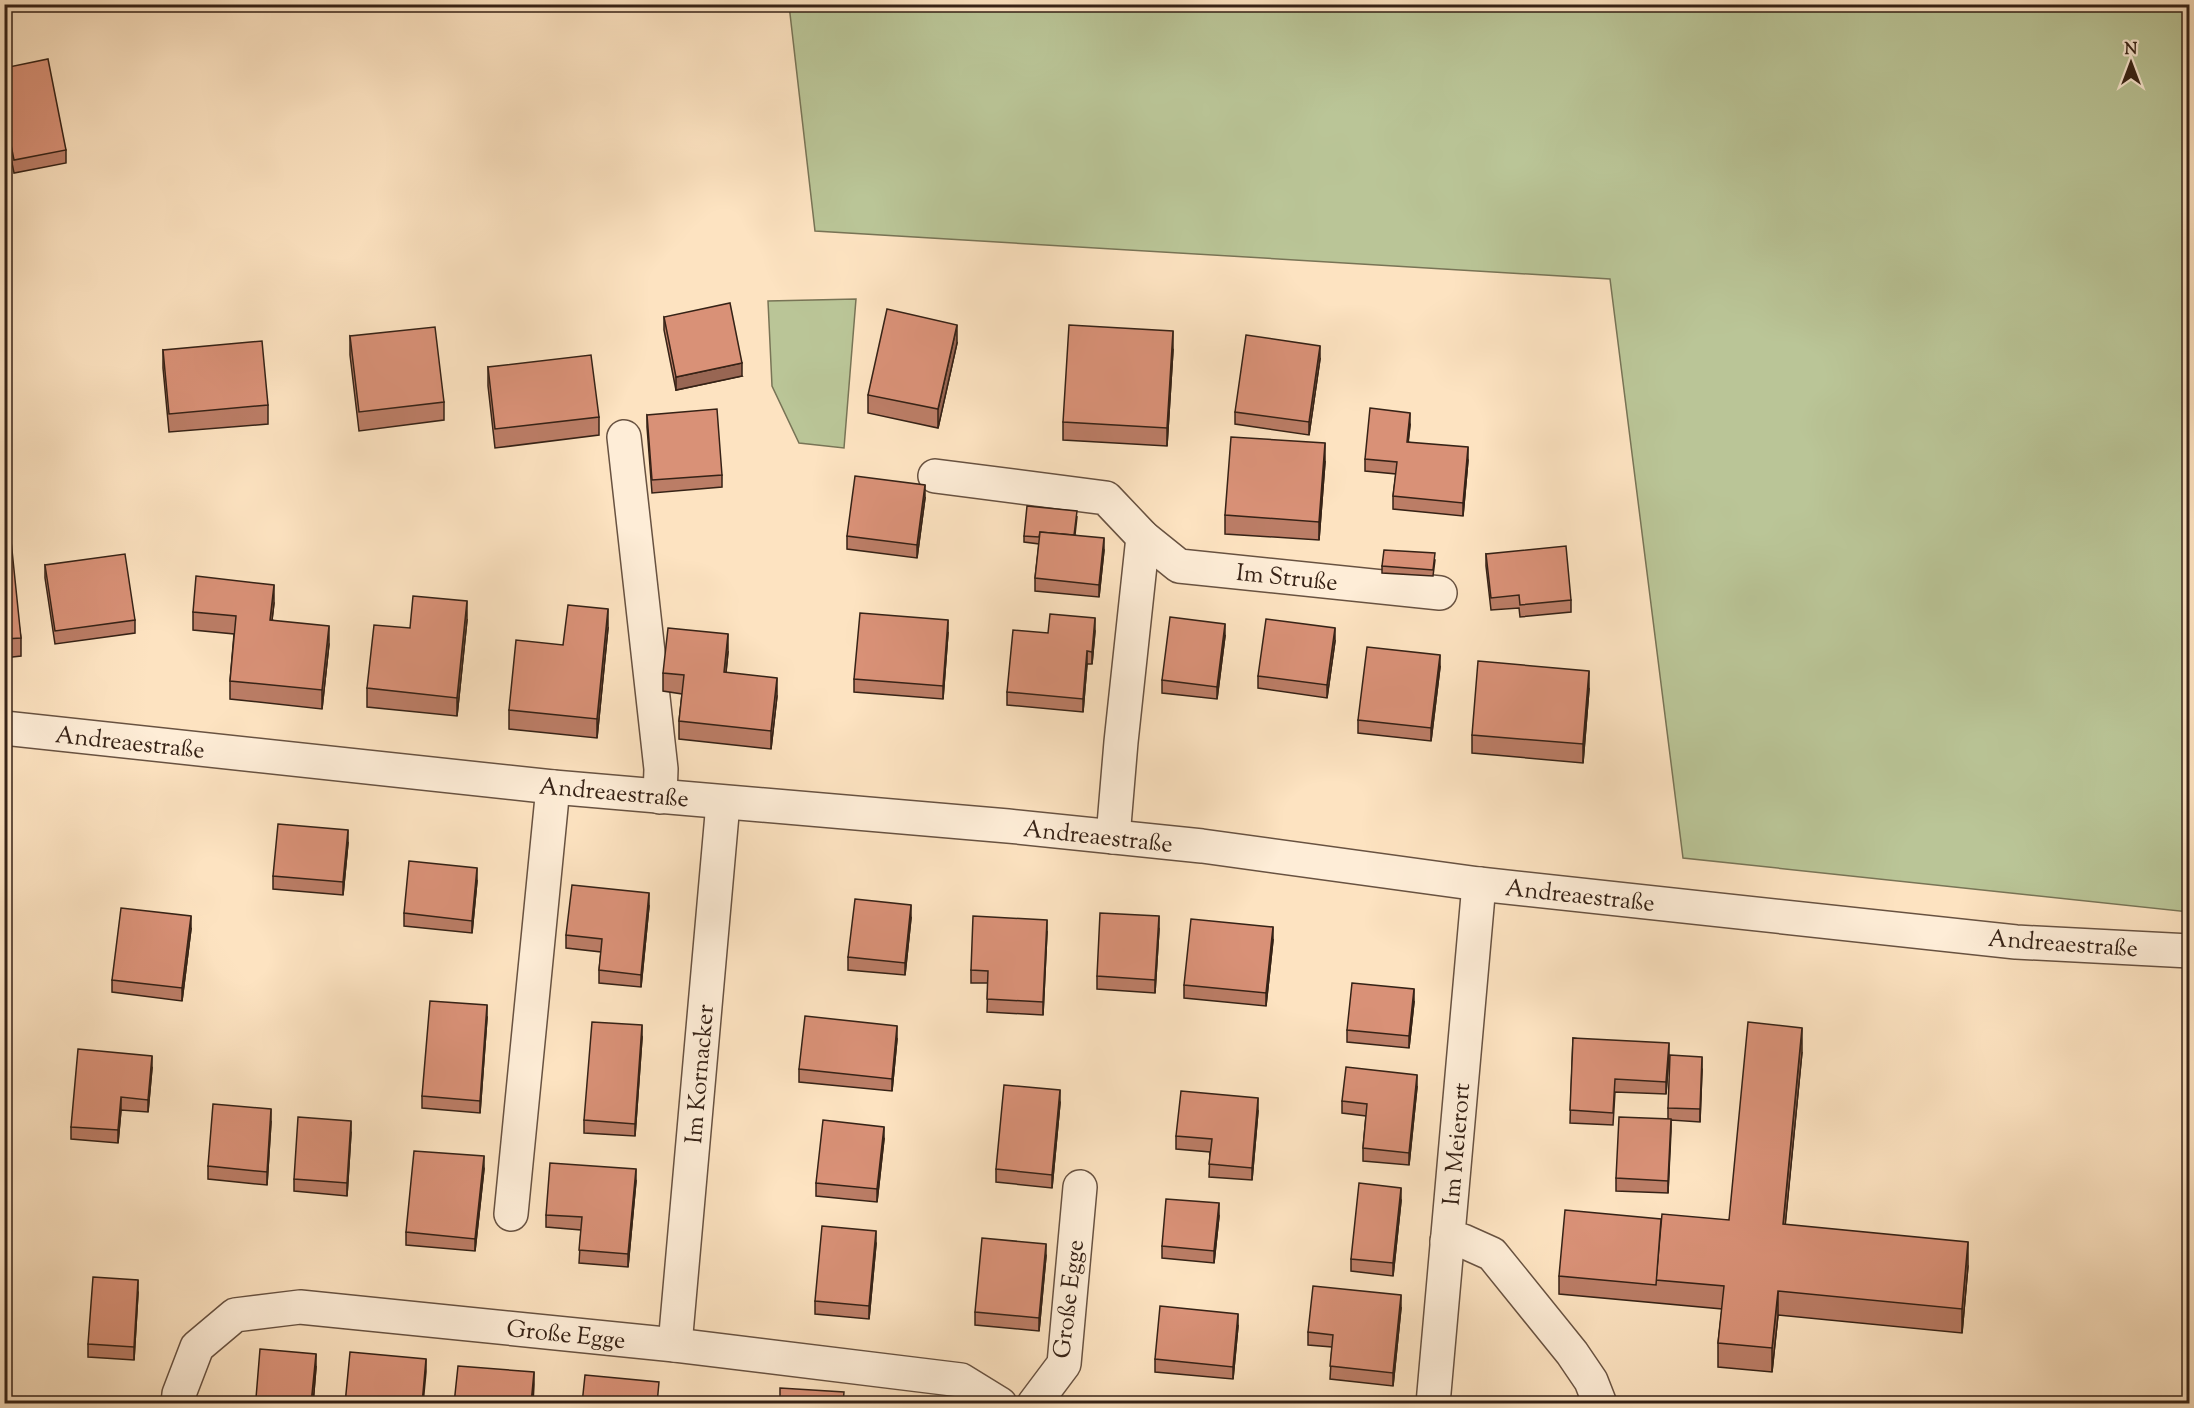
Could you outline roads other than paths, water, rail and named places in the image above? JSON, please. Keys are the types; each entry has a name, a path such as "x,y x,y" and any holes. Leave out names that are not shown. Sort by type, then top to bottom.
{"street":[{"path":"624,437 661,769 660,797"},
{"name":"Im Struße","path":"935,476 1106,498 1143,537 1179,566 1440,593"},
{"path":"1113,837 1143,537"},
{"name":"Andreaestraße","path":"4,728 553,787 1008,826 1202,846 1479,884 2016,942 2190,951"},
{"path":"511,1214 553,787"},
{"name":"Im Kornacker","path":"675,1345 723,803"},
{"name":"Im Meierort","path":"1433,1404 1479,884"},
{"name":"Große Egge","path":"1034,1404 1064,1364 1080,1187"},
{"path":"1447,1241 1463,1241 1492,1254 1572,1353 1591,1381 1600,1404"},
{"name":"Große Egge","path":"178,1404 179,1394 197,1347 235,1315 300,1307 675,1345 961,1380 1000,1404"}]}
